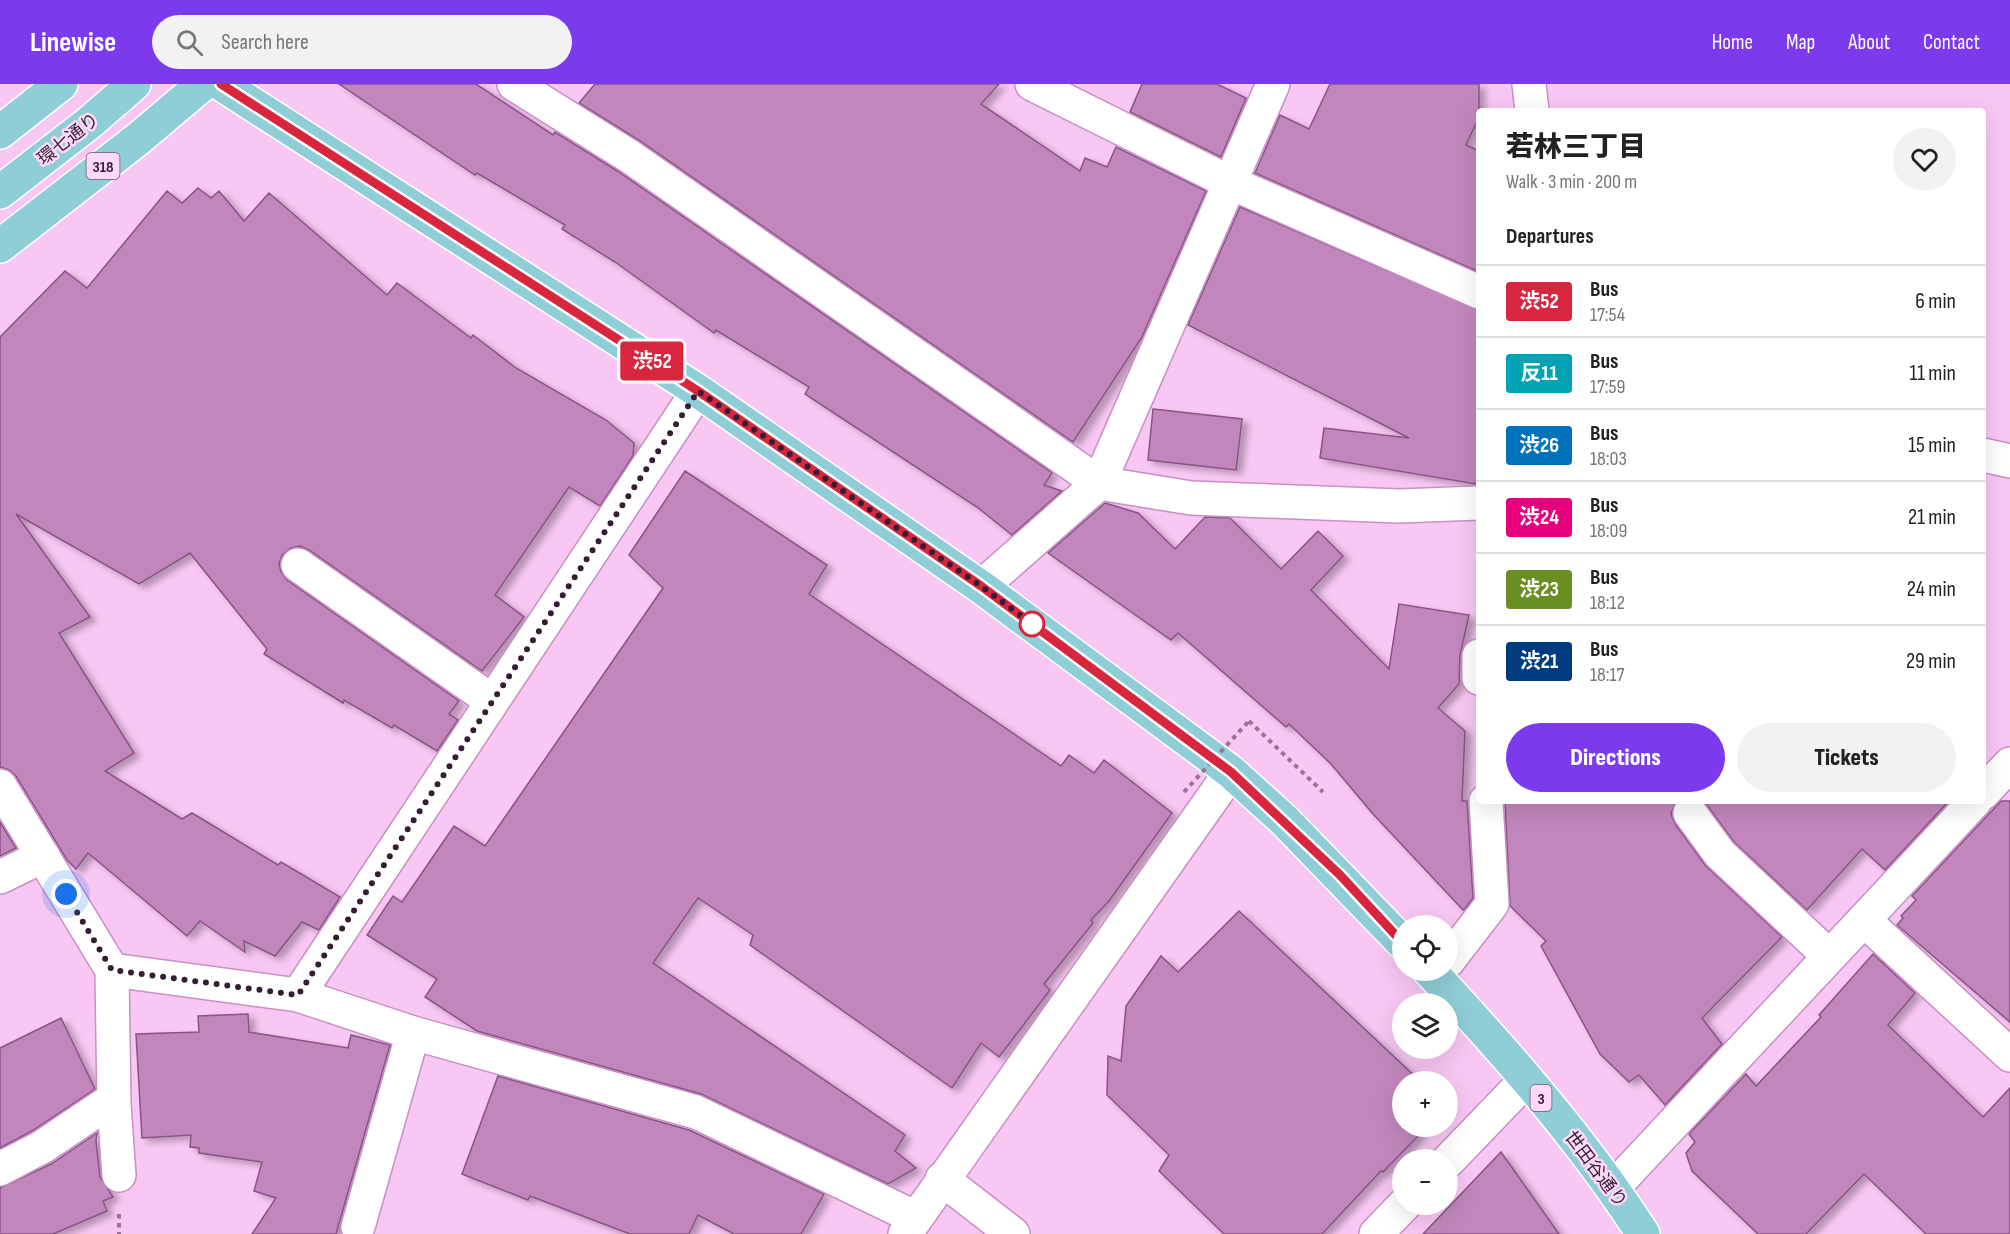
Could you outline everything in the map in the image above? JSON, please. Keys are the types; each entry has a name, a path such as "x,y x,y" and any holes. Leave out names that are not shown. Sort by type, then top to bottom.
{"main road":[{"path":"0,132 61,84"},
{"name":"環七通り","path":"0,192 89,123 134,84"},
{"name":"318","path":"0,246 138,139 203,84"},
{"path":"221,84 698,391 981,586 1231,772 1340,875 1392,931"},
{"name":"世田谷通り","path":"1447,981 1613,1188 1643,1234"}],"street":[{"path":"514,84 629,156 1099,483 1191,498 1399,506 1476,503"},
{"path":"1032,84 1229,182 1476,290"},
{"path":"981,586 1099,483 1273,84"},
{"path":"1529,84 1532,108"},
{"path":"298,995 698,391"},
{"path":"1986,456 2010,461"},
{"path":"298,565 492,701"},
{"path":"1986,790 2010,764"},
{"path":"112,970 298,995 413,1033 696,1112 911,1226 1231,772"},
{"path":"0,786 112,970 114,1105 119,1174"},
{"path":"1458,946 1492,904 1486,804"},
{"path":"1613,1188 1972,804"},
{"path":"1690,813 1720,854 1829,956"},
{"path":"0,877 43,856"},
{"path":"1864,920 2010,1055"},
{"path":"358,1227 413,1033"},
{"path":"1458,1151 1526,1080"},
{"path":"0,1169 42,1147 106,1104 114,1105"},
{"path":"942,1179 1013,1234"},
{"path":"1376,1234 1394,1215"}],"path":[{"path":"1184,792 1249,721 1323,792"}],"building":[{"path":"339,84 476,84 553,135 555,132 619,172 1052,473 1044,485 1062,491 1012,535 977,507 805,394 809,387 716,330 714,333 615,262 562,229 565,225 477,173 475,175"},
{"path":"595,84 999,84 981,104 1080,171 1085,158 1107,167 1116,147 1206,191 1142,337 1073,442 640,141 579,103"},
{"path":"1142,84 1217,84 1246,98 1221,157 1130,112"},
{"path":"1330,84 1479,84 1479,108 1476,108 1476,123 1466,145 1476,150 1476,271 1255,173 1280,115 1309,129"},
{"path":"198,188 211,198 219,191 244,221 269,193 387,295 397,283 471,338 473,335 516,368 606,420 634,443 633,456 600,506 569,487 495,595 524,617 482,671 309,550 300,546 291,548 282,555 279,564 287,580 459,701 449,714 458,720 437,751 394,725 392,728 344,700 343,703 264,654 267,649 190,553 139,584 16,514 90,617 59,633 134,753 105,771 182,819 192,813 278,865 281,862 340,897 319,930 302,922 275,956 244,941 245,952 200,921 187,936 88,853 76,869 67,860 16,776 0,767 0,337 65,271 87,288 167,191 182,203"},
{"path":"1240,207 1476,309 1476,484 1320,458 1324,428 1409,438 1188,325"},
{"path":"1153,409 1242,419 1236,470 1148,460"},
{"path":"685,471 827,565 809,594 1061,766 1069,755 1094,773 1104,760 1172,813 1109,901 1091,920 1093,923 1044,984 1050,990 999,1057 981,1043 952,1088 750,945 753,935 698,898 653,963 905,1135 895,1151 916,1168 888,1184 701,1094 477,1031 425,997 437,979 367,935 393,896 402,902 454,826 485,846 663,588 629,555"},
{"path":"1105,503 1138,513 1175,549 1205,517 1230,518 1281,569 1318,531 1343,556 1311,590 1389,669 1399,604 1469,615 1460,655 1459,684 1438,708 1465,731 1462,801 1467,801 1473,898 1463,910 1373,814 1331,764 1289,724 1286,727 1178,633 1171,640 1048,553"},
{"path":"2001,801 2010,801 2010,1022 1897,925 1903,918 1901,916 1916,900 1912,896"},
{"path":"1505,804 1675,804 1671,814 1675,824 1705,865 1782,937 1702,1018 1722,1044 1665,1105 1639,1075 1629,1082 1600,1054 1541,946 1546,941 1510,906"},
{"path":"1706,804 1946,804 1885,870 1862,849 1807,910 1734,842"},
{"path":"0,822 16,848 0,856"},
{"path":"1239,911 1392,1055 1392,1059 1397,1059 1409,1071 1392,1071 1392,1137 1417,1137 1405,1149 1392,1149 1392,1163 1383,1172 1381,1171 1322,1234 1224,1234 1159,1171 1169,1155 1107,1095 1108,1056 1121,1061 1126,1006 1161,956 1178,972"},
{"path":"1873,954 1915,993 1888,1025 1983,1117 2010,1088 2010,1234 1926,1234 1864,1174 1806,1234 1758,1234 1692,1171 1686,1153 1695,1142 1689,1134 1746,1074 1756,1086 1821,1017 1819,1015"},
{"path":"248,1014 249,1032 348,1048 351,1035 390,1045 336,1234 252,1234 276,1198 254,1191 262,1162 199,1153 199,1148 190,1147 191,1135 142,1138 136,1034 199,1032 198,1016"},
{"path":"61,1018 95,1089 32,1131 0,1148 0,1048"},
{"path":"498,1076 689,1130 824,1194 801,1234 734,1234 698,1215 689,1234 630,1234 530,1196 528,1200 462,1174"},
{"path":"97,1133 100,1177 113,1197 103,1201 107,1211 53,1234 0,1234 0,1188 51,1164"},
{"path":"1501,1152 1559,1234 1423,1234 1441,1215 1458,1215 1458,1197"}],"bus line":[{"name":"渋52","path":"221,84 698,391 981,586 1231,772 1340,875 1392,931"}],"route":[{"path":"66,894 112,970 298,995 698,391 981,586 1039,629 1032,624"}]}
